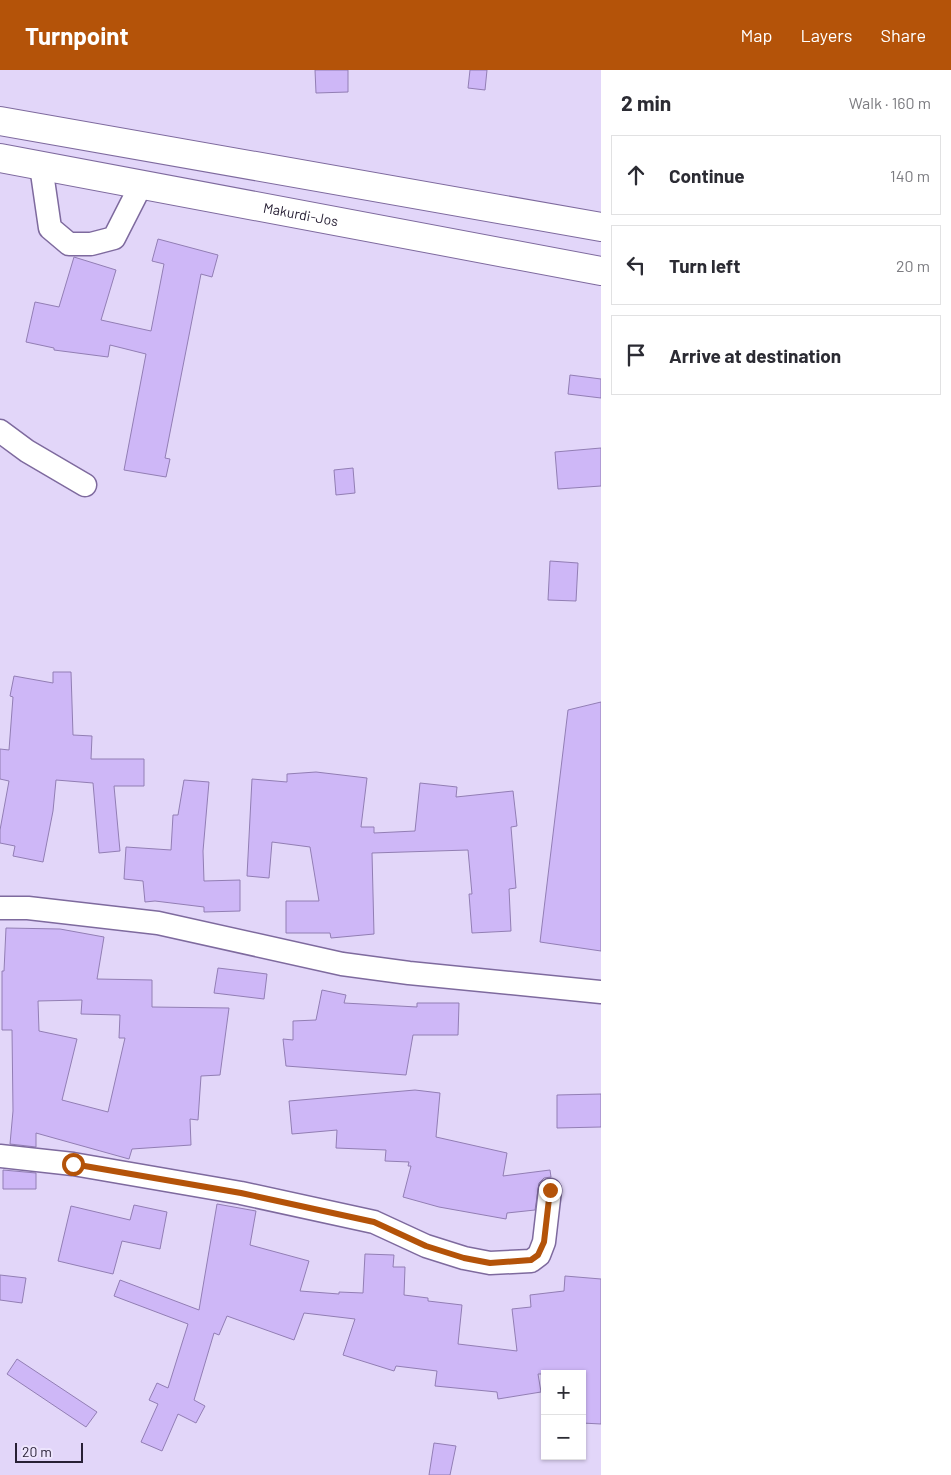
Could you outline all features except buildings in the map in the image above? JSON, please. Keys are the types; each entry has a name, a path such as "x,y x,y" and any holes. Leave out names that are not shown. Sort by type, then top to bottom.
{"highway":[{"path":"0,121 601,227"},
{"name":"Makurdi-Jos","path":"0,158 601,271"}],"street":[{"path":"41,166 50,228 69,244 91,244 114,238 141,185"},
{"path":"0,430 27,451 85,485"},
{"path":"0,908 28,908 158,922 342,964 409,973 601,992"},
{"path":"0,1156 73,1164 140,1175 241,1193 374,1222 426,1246 464,1258 490,1263 531,1260 538,1255 544,1242 550,1190"}],"route":[{"path":"73,1164 241,1193 374,1222 426,1246 464,1258 490,1263 522,1262 531,1260 538,1255 542,1250 544,1242 550,1190"}]}
